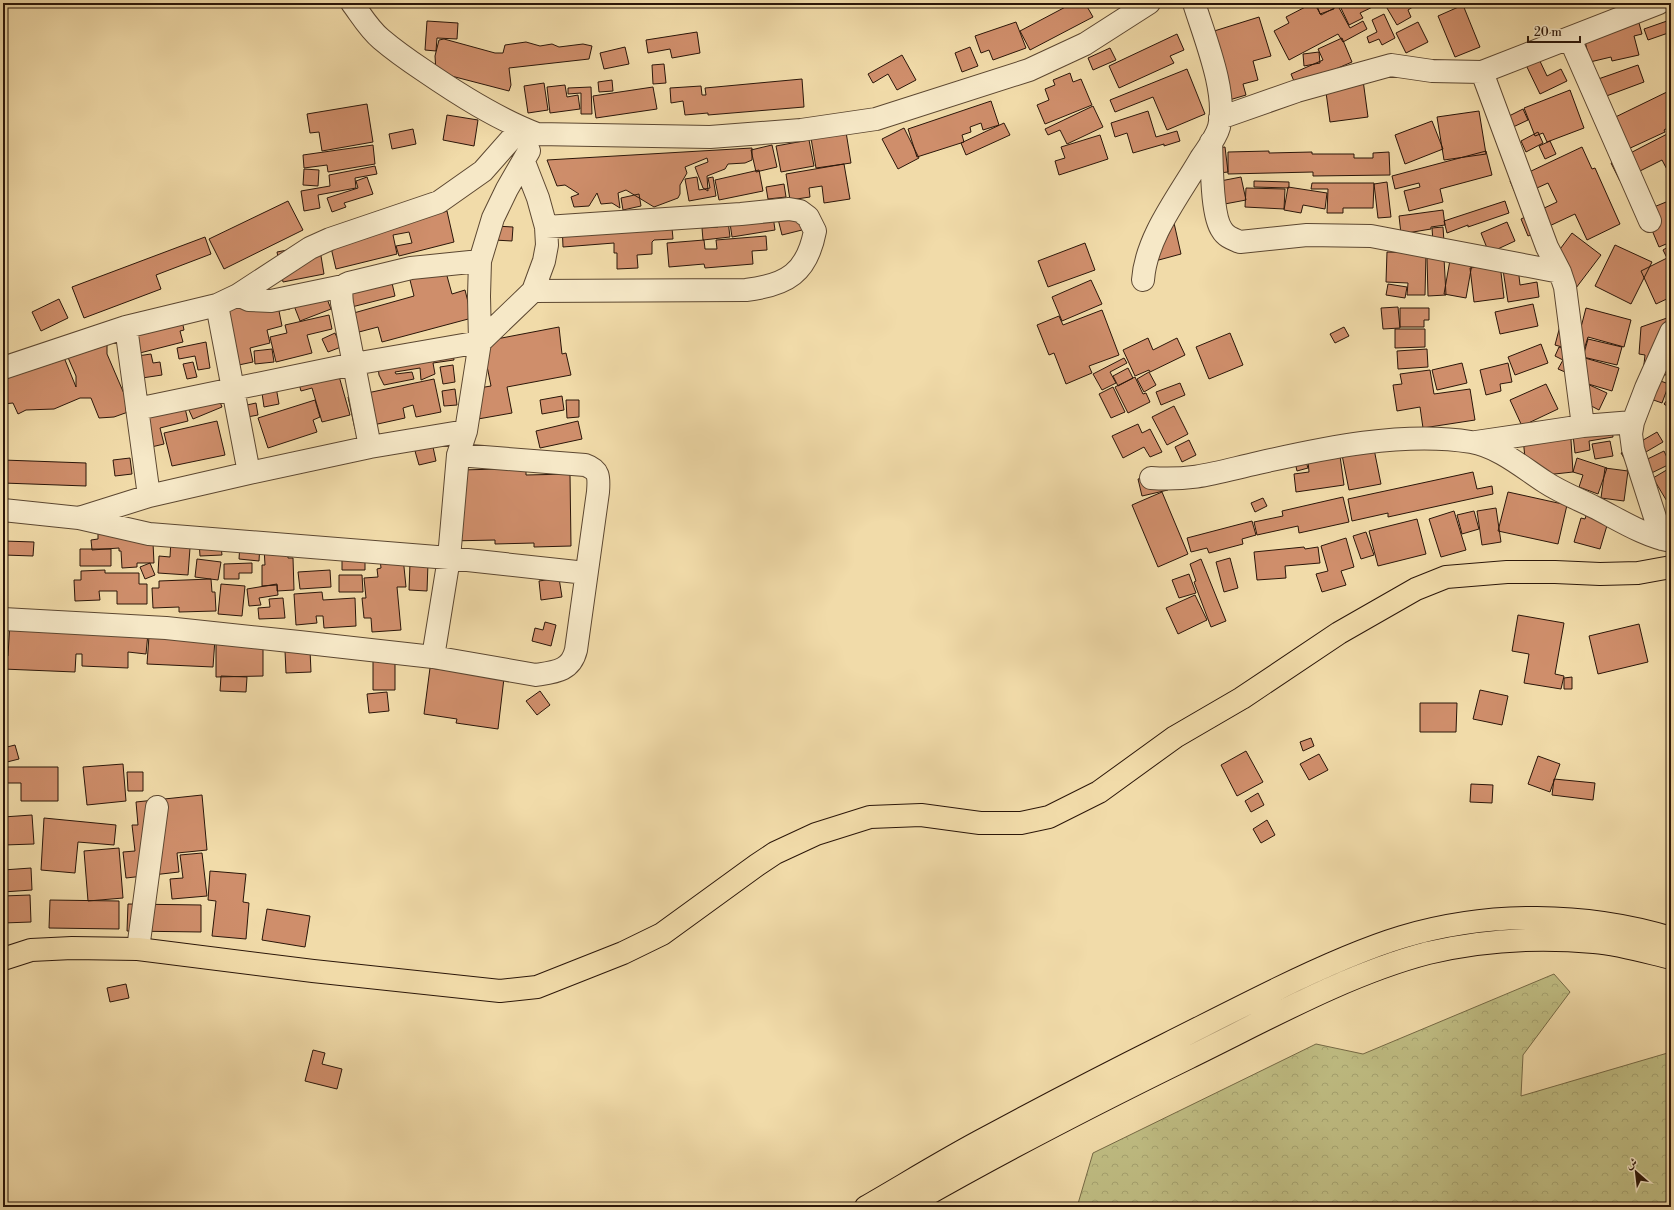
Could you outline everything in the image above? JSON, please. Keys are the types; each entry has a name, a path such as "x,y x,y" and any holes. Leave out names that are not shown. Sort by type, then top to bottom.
{"main road":[{"path":"3,959 31,950 72,948 138,950 500,991 536,987 623,953 662,934 756,865 775,853 816,834 870,817 921,815 980,823 1021,824 1049,817 1099,792 1175,737 1242,698 1339,634 1395,600 1416,589 1446,577 1507,572 1600,574 1638,573 1671,567"},
{"path":"866,1207 986,1138 1207,1024 1355,953 1403,937 1445,927 1484,920 1526,918 1573,918 1654,932 1671,938"},
{"path":"905,1207 969,1170 1132,1086 1329,990 1382,968 1428,953 1479,944 1520,940 1595,942 1632,948 1671,958"}],"street":[{"path":"352,3 370,28 396,51 447,87 529,131 710,137 801,130 876,119 1029,70 1085,44 1149,3"},
{"path":"1143,280 1147,255 1158,230 1219,127 1221,97 1214,66 1194,3"},
{"path":"1220,118 1297,91 1391,65 1432,71 1482,72 1570,39 1659,3"},
{"path":"1570,39 1650,221"},
{"path":"1482,72 1547,247 1560,272 1565,287 1583,426"},
{"path":"433,657 449,558 458,455 466,431 480,342 480,261 493,218 507,189 524,162 529,131"},
{"path":"3,368 126,327 217,305 238,295 310,248 330,239 439,202 483,171 529,131"},
{"path":"1211,142 1214,200 1217,223 1222,231 1229,238 1234,240 1240,242 1307,235 1371,236 1560,272"},
{"path":"137,409 354,364 480,342 533,291 544,261 547,244 546,227 538,198 524,162"},
{"path":"533,291 746,290 764,288 791,278 801,266 812,246 815,231 808,217 800,211 789,209 741,214 546,227"},
{"path":"238,295 250,300 271,301 343,286 411,268 480,261"},
{"path":"343,286 342,302 370,447"},
{"path":"217,305 249,473"},
{"path":"126,327 149,496"},
{"path":"1667,540 1633,449 1631,434 1633,422 1646,388 1671,332"},
{"path":"1151,478 1170,480 1200,477 1326,448 1422,438 1472,442 1583,426 1633,422"},
{"path":"79,518 149,496 249,473 370,447 466,431"},
{"path":"1472,442 1499,452 1547,484 1667,540"},
{"path":"3,619 166,628 433,657 536,675 566,668 574,659 576,650 599,483 598,475 592,467 569,463 458,455"},
{"path":"3,510 79,518 149,534 449,558 586,573"},
{"path":"138,950 157,807"}],"green space":[{"path":"1554,974 1570,992 1523,1055 1521,1096 1671,1052 1671,1207 1077,1207 1093,1153 1316,1044 1363,1054"}],"building":[{"path":"1073,3 1085,3 1093,17 1030,50 1020,31"},
{"path":"1313,3 1321,15 1338,6 1350,28 1363,21 1367,29 1343,42 1338,34 1289,60 1274,31 1289,23 1286,17"},
{"path":"1316,3 1331,3 1334,9 1320,14"},
{"path":"1333,3 1381,3 1360,13 1363,18 1349,25 1339,4 1334,6"},
{"path":"1384,3 1419,3 1408,10 1411,17 1397,25"},
{"path":"1463,5 1480,47 1455,57 1438,16"},
{"path":"1384,14 1395,38 1382,45 1379,39 1369,43 1367,37 1377,32 1372,20"},
{"path":"1259,17 1271,56 1253,61 1258,80 1243,84 1246,95 1216,104 1195,37"},
{"path":"427,21 458,23 457,39 437,38 436,51 425,50"},
{"path":"1667,21 1671,32 1648,40 1644,29"},
{"path":"1016,22 1026,48 993,60 989,50 981,53 975,36"},
{"path":"1418,22 1428,42 1406,53 1396,33"},
{"path":"1639,23 1642,34 1634,36 1639,55 1612,61 1611,57 1590,62 1584,37"},
{"path":"697,32 700,53 672,58 670,49 648,53 646,40"},
{"path":"1177,34 1184,50 1170,56 1174,63 1119,88 1109,66"},
{"path":"1342,38 1352,62 1296,86 1291,74 1323,60 1318,49"},
{"path":"444,39 495,53 503,53 505,45 526,42 540,46 552,44 559,47 583,44 592,46 589,59 509,68 511,85 509,91 436,72 435,56 439,40"},
{"path":"625,47 629,64 604,69 600,53"},
{"path":"970,47 978,66 962,72 955,53"},
{"path":"1110,48 1116,60 1093,70 1088,58"},
{"path":"1319,52 1320,63 1304,66 1303,54"},
{"path":"902,55 916,80 897,90 888,74 873,83 868,74"},
{"path":"1538,57 1547,76 1561,69 1567,81 1540,94 1525,63"},
{"path":"664,64 666,83 653,84 652,65"},
{"path":"1638,65 1644,82 1593,101 1587,83"},
{"path":"1187,69 1205,114 1167,130 1153,97 1115,112 1110,100"},
{"path":"1070,73 1073,82 1081,79 1092,105 1045,124 1037,105 1049,100 1045,89 1055,85 1053,80"},
{"path":"802,79 804,107 708,115 708,113 685,115 683,101 671,103 670,88 701,86 702,95 706,95 705,88"},
{"path":"612,80 613,91 599,92 598,82"},
{"path":"1363,80 1368,117 1330,122 1325,85"},
{"path":"544,83 548,110 528,113 524,86"},
{"path":"565,85 567,97 578,95 580,109 550,113 547,87"},
{"path":"591,87 592,114 581,114 581,93 568,94 568,88"},
{"path":"653,87 657,109 596,118 593,96"},
{"path":"1570,90 1584,128 1547,142 1543,133 1535,136 1524,108"},
{"path":"1671,90 1671,126 1664,130 1665,132 1613,156 1599,125"},
{"path":"991,101 999,125 983,130 981,123 970,127 971,132 962,135 964,142 917,157 908,129"},
{"path":"367,104 373,142 322,151 319,132 310,133 307,114"},
{"path":"1093,106 1103,127 1067,144 1060,130 1048,135 1045,129"},
{"path":"1523,109 1528,120 1496,135 1491,125"},
{"path":"1148,111 1156,137 1177,131 1180,141 1133,153 1127,133 1115,137 1111,123"},
{"path":"1479,111 1486,154 1444,160 1437,117"},
{"path":"447,115 478,120 474,146 443,140"},
{"path":"1432,121 1443,149 1405,164 1395,135"},
{"path":"1004,123 1010,135 966,155 961,143"},
{"path":"904,128 919,158 898,169 882,139"},
{"path":"413,129 416,144 392,149 389,134"},
{"path":"846,132 851,163 816,168 811,138"},
{"path":"1538,132 1543,143 1526,152 1521,141"},
{"path":"1671,132 1671,177 1662,160 1620,181 1611,163"},
{"path":"1100,135 1108,159 1059,175 1055,161 1065,158 1061,147"},
{"path":"809,140 814,166 781,172 776,146"},
{"path":"1550,141 1556,154 1545,159 1539,146"},
{"path":"373,145 375,164 328,172 327,165 304,168 303,155"},
{"path":"772,145 777,167 756,172 751,150"},
{"path":"1225,147 1228,172 1219,173 1216,148"},
{"path":"1582,147 1592,169 1595,168 1620,224 1587,240 1575,214 1528,236 1521,219 1557,202 1548,183 1517,197 1510,181"},
{"path":"752,148 752,160 745,163 728,164 725,169 707,176 708,191 703,188 695,167 708,162 707,158 685,167 687,173 680,185 680,194 678,198 654,207 626,190 618,193 620,208 612,203 601,204 597,193 589,206 574,207 571,197 579,194 565,185 557,186 547,160"},
{"path":"1269,151 1269,153 1312,152 1312,154 1354,154 1354,158 1373,158 1373,153 1389,152 1390,175 1313,176 1313,172 1228,174 1228,152"},
{"path":"1486,151 1492,175 1440,189 1443,202 1409,211 1404,191 1420,187 1419,183 1395,189 1392,176"},
{"path":"844,164 850,199 824,203 822,186 809,188 810,197 790,200 786,174"},
{"path":"375,166 377,174 355,178 356,188 318,195 320,208 304,211 301,191 330,186 329,175"},
{"path":"304,169 319,170 318,186 303,185"},
{"path":"759,170 763,191 719,200 715,180"},
{"path":"367,177 373,194 344,203 346,207 332,212 327,198 358,188 356,181"},
{"path":"697,177 699,190 710,188 708,178 713,177 716,196 689,201 685,179"},
{"path":"1241,177 1246,200 1214,206 1210,183"},
{"path":"1254,181 1289,182 1289,188 1254,187"},
{"path":"1387,182 1391,217 1378,218 1374,184"},
{"path":"1312,183 1374,183 1373,208 1343,208 1343,213 1327,213 1328,189 1311,189"},
{"path":"784,184 786,197 768,199 766,187"},
{"path":"1288,187 1327,193 1325,209 1303,205 1301,213 1284,210"},
{"path":"1246,188 1285,189 1284,209 1245,207"},
{"path":"639,194 641,206 623,210 621,198"},
{"path":"1671,200 1671,242 1659,247 1644,211"},
{"path":"288,201 303,230 224,269 209,239"},
{"path":"1505,201 1509,213 1447,233 1444,221"},
{"path":"772,209 775,230 732,237 729,216"},
{"path":"1443,210 1445,225 1401,234 1399,216"},
{"path":"447,211 454,242 399,256 396,246 412,243 409,232 393,235 397,254 336,269 329,239"},
{"path":"797,211 802,230 782,235 777,215"},
{"path":"727,213 730,237 703,240 702,228 718,227 717,214"},
{"path":"1507,222 1515,241 1489,253 1481,233"},
{"path":"562,223 672,228 673,239 654,240 652,242 652,254 637,255 638,268 617,269 617,253 614,253 614,243 563,247"},
{"path":"1174,223 1181,254 1155,261"},
{"path":"495,226 513,227 512,241 494,240"},
{"path":"1443,227 1444,242 1433,242 1432,228"},
{"path":"1572,233 1601,255 1576,288 1552,260"},
{"path":"766,236 767,250 752,251 753,264 705,268 704,264 669,267 667,243 704,240 705,249 717,249 716,240"},
{"path":"205,237 211,254 156,275 161,289 84,318 72,287"},
{"path":"1085,243 1095,270 1048,287 1038,261"},
{"path":"319,244 324,274 283,282 277,252"},
{"path":"1615,245 1652,262 1631,304 1595,286"},
{"path":"1671,245 1671,297 1656,304 1641,271 1667,258 1663,250"},
{"path":"1387,252 1426,253 1425,295 1407,295 1408,283 1386,282"},
{"path":"442,258 452,294 465,290 472,318 382,342 378,327 340,337 336,318 414,296 407,268"},
{"path":"1427,258 1444,258 1446,295 1428,296"},
{"path":"1450,260 1472,264 1466,298 1444,294"},
{"path":"1500,264 1504,298 1474,302 1470,268"},
{"path":"1518,267 1520,285 1537,282 1539,297 1508,302 1503,270"},
{"path":"389,270 395,296 336,311 329,285"},
{"path":"1091,280 1102,304 1062,321 1052,297"},
{"path":"320,281 331,309 300,321 289,293"},
{"path":"1388,284 1407,287 1405,298 1386,295"},
{"path":"286,291 290,309 279,311 282,326 267,330 270,343 250,348 253,362 229,367 216,308"},
{"path":"59,299 68,318 41,331 32,312"},
{"path":"1533,304 1538,326 1500,334 1495,312"},
{"path":"1398,307 1400,328 1383,329 1381,308"},
{"path":"1400,308 1429,308 1429,320 1424,320 1424,327 1400,327"},
{"path":"1586,308 1631,320 1624,347 1588,337 1583,353 1555,345 1560,326 1580,331"},
{"path":"1102,310 1119,355 1089,366 1092,373 1066,384 1054,353 1049,355 1037,325 1059,316 1063,325"},
{"path":"180,311 184,330 180,331 183,342 124,357 117,327"},
{"path":"329,315 332,329 307,335 312,353 276,362 270,337 287,333 285,325"},
{"path":"1671,318 1671,373 1665,375 1643,373 1645,355 1639,354 1641,327"},
{"path":"559,327 562,354 566,353 571,375 507,387 512,413 478,419 473,389 491,386 484,351 486,341"},
{"path":"1344,327 1349,336 1335,343 1330,334"},
{"path":"1395,329 1425,329 1425,347 1395,348"},
{"path":"335,333 341,347 328,352 322,339"},
{"path":"1230,333 1243,365 1209,379 1196,347"},
{"path":"1148,338 1153,350 1177,338 1185,355 1150,372 1149,370 1135,376 1123,350"},
{"path":"1588,339 1622,347 1617,365 1583,357"},
{"path":"107,340 107,354 128,403 128,412 114,417 99,418 91,398 80,398 54,409 26,410 18,414 13,403 3,404 3,370 63,355 76,387 76,376 63,346"},
{"path":"206,342 210,368 198,370 195,356 179,359 177,348"},
{"path":"1541,344 1548,363 1515,375 1508,357"},
{"path":"452,347 454,360 433,363 435,374 421,380 420,368 395,372 396,374 412,372 414,379 384,385 379,375 377,358"},
{"path":"1559,347 1585,358 1577,377 1558,369 1563,360 1555,356"},
{"path":"272,349 274,362 255,364 254,351"},
{"path":"1427,349 1428,367 1398,369 1397,351"},
{"path":"151,354 153,363 160,362 162,375 142,378 124,358"},
{"path":"1124,358 1127,363 1110,372 1116,383 1102,390 1093,374"},
{"path":"1585,358 1619,368 1612,391 1578,381"},
{"path":"193,362 197,377 187,379 183,364"},
{"path":"335,362 350,415 322,422 312,388 301,391 296,373"},
{"path":"1462,363 1467,383 1437,390 1432,370"},
{"path":"1508,363 1512,382 1500,384 1501,391 1486,395 1480,370"},
{"path":"453,365 455,382 443,384 440,367"},
{"path":"1128,368 1133,378 1118,386 1113,376"},
{"path":"1430,370 1434,394 1470,389 1475,420 1423,428 1420,407 1397,411 1393,385 1402,384 1400,374"},
{"path":"1149,372 1156,385 1144,392 1137,379"},
{"path":"1135,377 1143,394 1146,393 1150,402 1128,413 1115,387"},
{"path":"1652,378 1669,384 1662,403 1645,397"},
{"path":"434,379 441,412 416,417 413,405 403,408 405,418 355,429 348,397"},
{"path":"1583,382 1607,393 1599,410 1576,398"},
{"path":"1180,383 1185,395 1161,405 1156,392"},
{"path":"1546,384 1558,409 1522,426 1510,400"},
{"path":"1671,384 1671,397 1667,398 1668,385"},
{"path":"230,385 276,387 279,404 264,407 262,393 245,397 247,405 256,403 258,415 242,418"},
{"path":"214,387 222,407 193,419 184,399"},
{"path":"1113,387 1125,412 1111,418 1099,394"},
{"path":"455,389 457,405 444,406 442,391"},
{"path":"182,395 188,421 160,428 164,444 143,449 133,407"},
{"path":"1671,395 1671,409 1664,404"},
{"path":"562,396 564,410 542,414 540,400"},
{"path":"315,400 320,417 313,420 317,432 268,448 258,418"},
{"path":"566,400 579,400 579,417 567,418"},
{"path":"1174,406 1188,434 1167,445 1152,417"},
{"path":"217,421 225,455 172,466 164,433"},
{"path":"578,421 582,439 540,448 536,431"},
{"path":"1611,421 1613,437 1589,441 1590,450 1575,453 1572,426"},
{"path":"1138,424 1142,433 1150,429 1162,452 1150,457 1144,447 1123,458 1112,436"},
{"path":"1570,424 1573,472 1527,477 1522,429"},
{"path":"1657,432 1663,442 1627,463 1621,453"},
{"path":"1189,440 1196,455 1182,462 1175,447"},
{"path":"1610,441 1613,456 1595,459 1592,444"},
{"path":"1373,444 1381,484 1349,490 1341,450"},
{"path":"433,447 436,461 419,465 415,451"},
{"path":"1664,451 1670,464 1633,482 1627,469"},
{"path":"1304,455 1308,468 1297,471 1294,458"},
{"path":"1340,456 1344,485 1296,492 1294,474 1309,472 1308,461"},
{"path":"130,458 132,474 115,476 113,460"},
{"path":"1577,458 1607,468 1598,494 1579,487 1583,475 1573,472"},
{"path":"3,460 86,463 86,486 3,483"},
{"path":"526,464 526,475 570,474 571,546 534,547 534,543 495,544 495,540 450,541 460,470 500,469"},
{"path":"1671,465 1671,508 1653,478 1670,468 1669,467"},
{"path":"1605,468 1628,471 1624,501 1601,498"},
{"path":"1473,472 1477,489 1492,486 1493,494 1388,517 1388,513 1352,521 1348,499"},
{"path":"1164,473 1168,490 1142,496 1138,479"},
{"path":"1162,492 1188,554 1158,567 1132,505"},
{"path":"1508,492 1567,505 1558,544 1498,531"},
{"path":"1343,497 1349,522 1299,533 1298,526 1257,535 1254,522 1283,516 1282,511"},
{"path":"1263,498 1267,506 1255,512 1251,503"},
{"path":"1589,506 1611,512 1600,549 1574,542 1581,518 1585,519"},
{"path":"1496,508 1501,542 1482,545 1477,511"},
{"path":"1454,511 1466,550 1441,557 1429,519"},
{"path":"1474,511 1479,529 1462,534 1457,515"},
{"path":"1417,519 1426,554 1378,566 1369,531"},
{"path":"1252,521 1256,535 1242,539 1243,544 1209,553 1207,548 1191,552 1187,538"},
{"path":"98,530 153,543 154,563 137,563 137,567 122,568 121,551 119,551 119,548 92,550 91,540 98,539"},
{"path":"1366,532 1374,555 1361,559 1353,536"},
{"path":"1346,538 1354,567 1341,571 1346,585 1322,592 1316,574 1328,571 1321,546"},
{"path":"220,539 222,555 200,556 199,541"},
{"path":"171,540 190,548 188,575 158,573 159,556 170,557"},
{"path":"4,541 34,542 33,556 4,555"},
{"path":"240,543 260,544 259,561 239,559"},
{"path":"287,546 288,558 293,558 294,590 277,591 277,585 262,586 262,565 265,565 264,547"},
{"path":"1304,547 1305,549 1318,547 1320,563 1285,566 1286,578 1257,580 1254,552"},
{"path":"80,549 111,549 111,566 80,566"},
{"path":"365,553 365,570 342,570 342,554"},
{"path":"403,557 406,587 397,587 401,630 372,632 371,618 364,618 362,598 366,598 364,578 378,577 377,569 381,568 380,559"},
{"path":"1230,558 1238,588 1224,592 1216,562"},
{"path":"197,559 221,562 218,580 195,577"},
{"path":"1201,559 1226,621 1211,627 1194,582 1196,581 1190,564"},
{"path":"150,563 155,575 145,579 140,567"},
{"path":"252,563 252,573 239,573 239,579 224,579 224,564"},
{"path":"410,563 428,563 427,591 409,590"},
{"path":"105,570 105,573 139,573 139,584 147,584 147,604 117,604 117,591 99,591 100,600 75,601 74,580 81,580 81,571"},
{"path":"330,570 331,587 300,589 298,572"},
{"path":"1189,574 1196,593 1179,598 1172,580"},
{"path":"339,575 362,575 363,592 339,592"},
{"path":"559,578 562,597 541,600 539,581"},
{"path":"211,579 212,592 215,592 216,611 179,612 179,607 153,608 152,588 159,588 159,581"},
{"path":"221,584 245,586 242,616 218,614"},
{"path":"277,584 278,595 259,598 261,605 249,606 247,589"},
{"path":"322,592 323,600 355,598 356,626 324,628 323,616 316,616 317,623 296,625 294,594"},
{"path":"1195,595 1207,620 1178,634 1166,608"},
{"path":"283,598 285,618 259,619 258,608 270,607 269,599"},
{"path":"1518,615 1564,623 1555,674 1564,676 1561,689 1524,683 1529,654 1512,651"},
{"path":"10,621 148,633 146,654 128,652 128,668 82,666 82,654 76,654 75,672 3,669 3,656 8,656"},
{"path":"545,622 556,625 551,646 532,641 535,628 543,630"},
{"path":"1639,624 1648,662 1598,674 1589,636"},
{"path":"149,636 215,639 213,667 147,664"},
{"path":"216,643 263,643 263,676 216,677"},
{"path":"310,650 311,672 286,673 285,651"},
{"path":"395,655 395,690 373,690 373,656"},
{"path":"430,668 504,678 498,729 456,723 457,719 424,714"},
{"path":"221,676 247,677 246,692 220,691"},
{"path":"1572,677 1572,689 1564,689 1564,678"},
{"path":"1480,690 1508,696 1502,725 1473,719"},
{"path":"540,691 550,705 537,715 526,701"},
{"path":"387,692 389,711 369,713 367,694"},
{"path":"1420,703 1457,703 1456,732 1420,732"},
{"path":"1311,738 1314,746 1303,751 1300,742"},
{"path":"15,745 19,759 3,763 3,748"},
{"path":"1246,751 1263,782 1237,796 1221,765"},
{"path":"1319,754 1328,770 1309,780 1300,764"},
{"path":"1538,756 1560,764 1550,792 1528,784"},
{"path":"123,764 126,801 87,805 83,767"},
{"path":"3,767 58,767 58,801 21,801 21,783 3,783"},
{"path":"127,772 143,772 143,791 128,791"},
{"path":"1554,779 1595,783 1593,800 1552,795"},
{"path":"1471,784 1493,785 1492,803 1470,802"},
{"path":"1258,793 1264,805 1251,812 1245,801"},
{"path":"202,795 207,850 177,853 179,872 126,878 123,852 135,851 132,825 138,825 136,802"},
{"path":"32,815 34,844 4,845 5,866 3,866 3,817"},
{"path":"44,818 116,825 114,845 78,842 75,873 41,870"},
{"path":"1267,820 1275,835 1261,843 1253,829"},
{"path":"119,848 123,898 88,901 84,851"},
{"path":"202,853 207,896 172,899 170,879 183,878 180,855"},
{"path":"31,868 32,890 3,892 3,870"},
{"path":"210,871 246,874 243,902 249,903 246,939 212,936 216,901 208,900"},
{"path":"30,895 31,922 3,923 3,896"},
{"path":"50,900 119,901 119,929 49,928"},
{"path":"128,904 201,905 201,932 127,931"},
{"path":"267,909 310,916 305,947 262,940"},
{"path":"126,984 129,998 110,1002 107,988"},
{"path":"313,1050 325,1053 322,1064 342,1069 337,1089 305,1081"}]}
